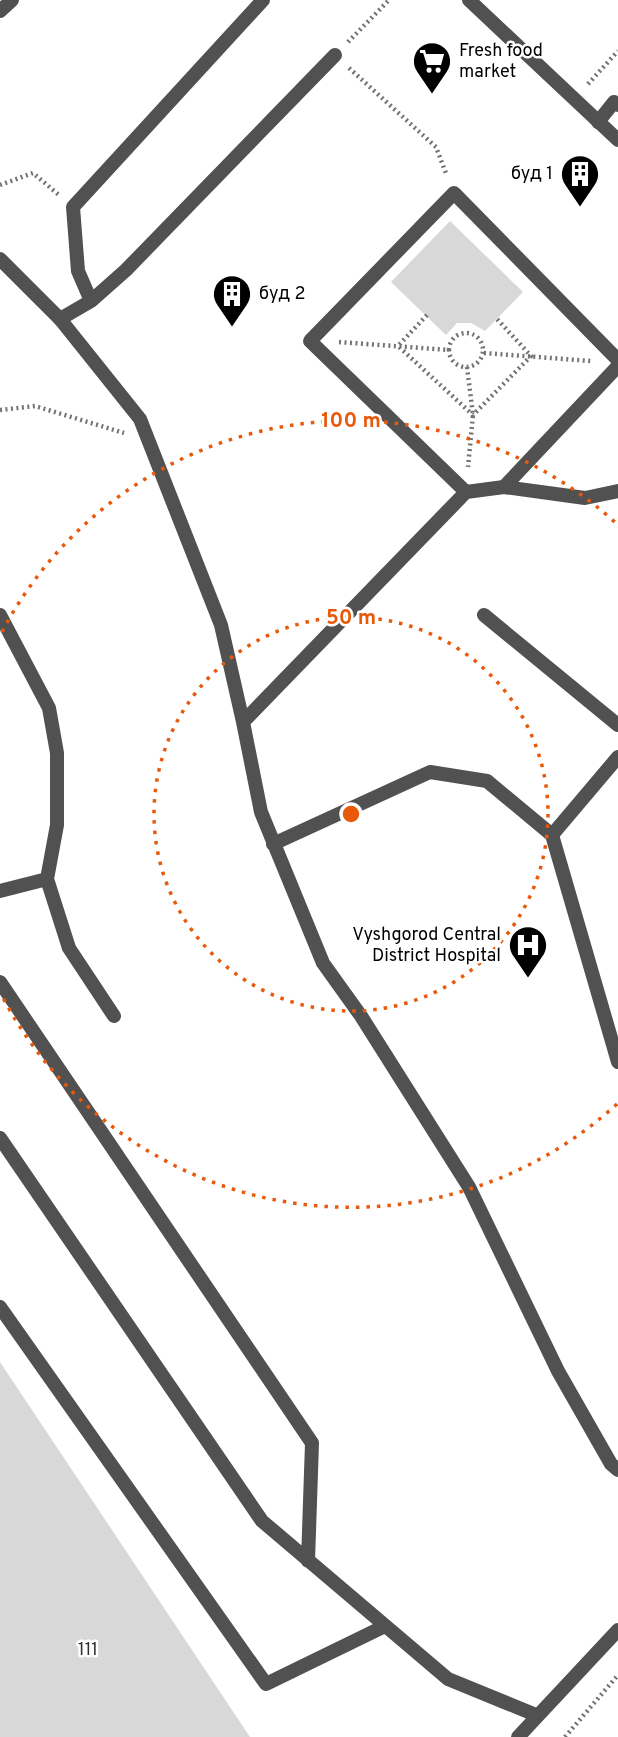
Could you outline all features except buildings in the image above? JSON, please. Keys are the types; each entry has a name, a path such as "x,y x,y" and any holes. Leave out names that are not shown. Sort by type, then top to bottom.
{"street":[{"path":"0,11 12,0"},
{"path":"92,301 78,271 73,206 263,0"},
{"path":"469,0 618,140"},
{"path":"61,319 92,301 126,270 335,55"},
{"path":"598,122 614,102 618,105"},
{"path":"466,492 310,341 454,193 618,360"},
{"path":"0,259 61,319 140,419 221,625 261,812 323,963 361,1016 469,1187 558,1371 611,1464 618,1470"},
{"path":"504,487 618,366"},
{"path":"243,722 466,492 504,487 584,498 618,491"},
{"path":"0,615 49,708 57,753 57,825 47,879 69,948 114,1016"},
{"path":"484,615 618,725"},
{"path":"552,835 618,757"},
{"path":"273,844 430,772 487,781 552,835 618,1062"},
{"path":"0,891 47,879"},
{"path":"0,982 312,1443 308,1561"},
{"path":"0,1138 262,1521 448,1679 536,1715"},
{"path":"0,1307 266,1684 385,1626"},
{"path":"518,1737 618,1630"}],"path":[{"path":"389,0 335,55 436,147 454,193"},
{"path":"575,99 618,51"},
{"path":"0,186 33,173 73,206"},
{"path":"398,346 427,315"},
{"path":"497,319 531,356"},
{"path":"467,332 478,336 482,341 484,353 477,363 467,368 456,364 449,356 449,350 456,336 467,332"},
{"path":"310,341 449,350"},
{"path":"398,346 473,415"},
{"path":"484,353 593,361"},
{"path":"473,415 531,356"},
{"path":"466,492 473,415 467,368"},
{"path":"0,410 35,405 148,440"},
{"path":"565,1737 618,1675"}],"green space":[{"path":"450,221 523,292 485,331 471,323 457,323 446,335 391,282"},
{"name":"111","path":"0,1362 250,1737 0,1737"}],"place":[{"name":"Fresh food market","path":"432,95"},
{"name":"буд 1","path":"580,208"},
{"name":"буд 2","path":"232,328"},
{"name":"Vyshgorod Central District Hospital","path":"528,979"}]}
